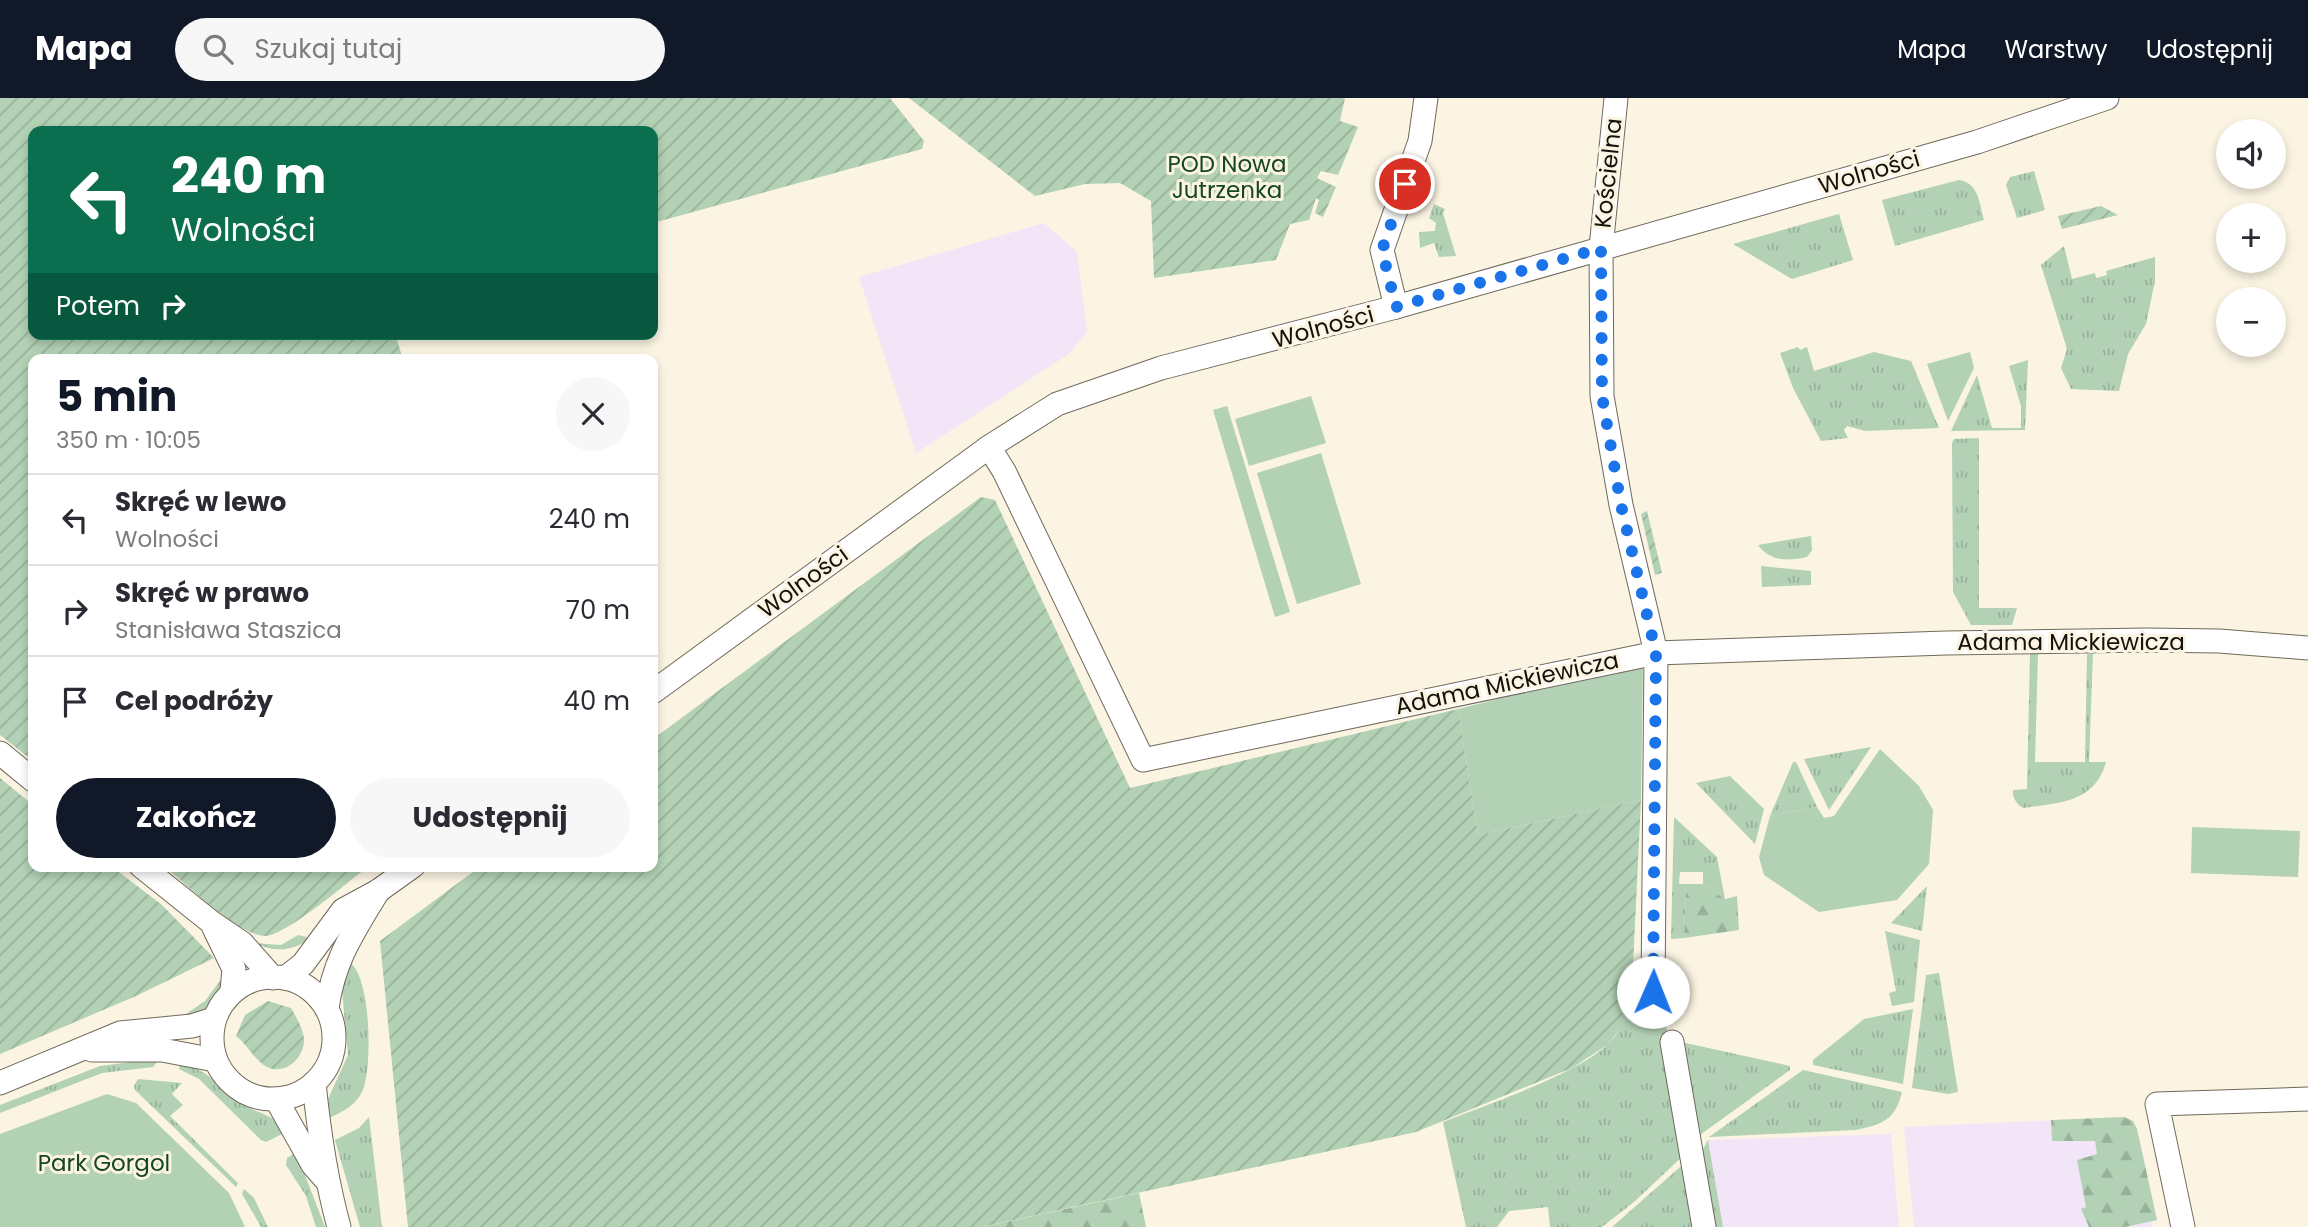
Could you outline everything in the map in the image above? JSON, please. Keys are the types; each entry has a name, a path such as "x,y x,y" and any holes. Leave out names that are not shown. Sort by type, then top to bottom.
{"street":[{"path":"1396,307 1382,250 1420,141 1426,98"},
{"name":"Kościelna","path":"1616,98 1601,248 1602,396 1621,505 1656,653 1653,992"},
{"name":"Wolności","path":"658,688 989,447 1057,404 1107,385 1396,307 1988,138 2107,98"},
{"name":"Adama Mickiewicza","path":"989,447 1004,471 1143,760 1656,653 1946,643 2138,640 2218,641 2308,648"},
{"path":"0,753 28,776"},
{"path":"148,872 242,943 279,978 315,992 327,1008 334,1027 333,1048 326,1068 314,1083 296,1094 276,1099 256,1096 238,1088 215,1060 211,1036 214,1019 232,991 234,969 211,922"},
{"path":"232,991 250,981 279,978 303,964 343,910 378,891 405,872"},
{"path":"327,1008 331,976 378,891"},
{"path":"0,1083 120,1033 192,1026 214,1019"},
{"path":"1672,1042 1704,1227"},
{"path":"78,1050 162,1049 215,1060"},
{"path":"314,1083 327,1161 327,1181 339,1227"},
{"path":"276,1099 313,1165 327,1181"},
{"path":"2183,1227 2157,1104 2308,1099"}],"shaded area":[{"path":"1044,223 1077,252 1087,332 1069,354 916,453 859,277"},
{"path":"2124,1117 2133,1121 2137,1129 2157,1220 2151,1222 2151,1227 1914,1227 1904,1127"},
{"path":"1891,1134 1899,1227 1723,1227 1708,1140"}],"green space":[{"path":"0,98 890,98 924,141 922,149 658,222 658,126 28,126 28,340 397,340 401,354 28,354 28,757 0,735"},
{"name":"POD Nowa Jutrzenka","path":"909,98 1345,98 1340,121 1358,127 1338,175 1321,171 1317,178 1336,187 1323,217 1315,213 1319,200 1316,198 1309,220 1290,224 1276,260 1154,278 1151,201 1120,183 1085,184 1035,196"},
{"path":"2034,171 2045,210 2017,218 2006,185 2010,177"},
{"path":"1959,180 1974,189 1984,220 1895,246 1882,200"},
{"path":"1434,204 1445,209 1443,213 1456,256 1439,257 1434,243 1420,248 1419,232 1435,231 1436,223 1429,218"},
{"path":"2101,206 2118,215 2062,229 2058,216"},
{"path":"1839,214 1853,260 1792,279 1733,244"},
{"path":"2064,246 2072,279 2095,273 2096,278 2107,275 2106,271 2155,257 2155,281 2146,324 2128,354 2119,391 2071,389 2061,368 2067,349 2041,265"},
{"path":"1798,347 1800,350 1807,347 1814,371 1874,352 1911,361 1939,428 1865,431 1847,426 1844,430 1848,438 1821,441 1793,388 1780,353"},
{"path":"1970,352 1974,368 1948,421 1927,364"},
{"path":"2028,360 2025,430 1951,431 1977,375 1992,428 2021,428 2021,406 2009,366"},
{"path":"1311,396 1326,443 1249,466 1235,419"},
{"path":"1227,406 1290,612 1275,617 1213,410"},
{"path":"1979,438 1979,608 2017,608 2012,625 1971,625 1953,592 1952,443 1954,439"},
{"path":"1321,453 1361,584 1297,604 1257,473"},
{"path":"981,497 995,500 1130,788 1458,709 1478,835 1641,800 1631,1006 1622,1027 1607,1045 1572,1068 1416,1132 982,1227 408,1227 380,941 473,872 658,872 658,735"},
{"path":"1647,511 1662,573 1655,575 1641,514"},
{"path":"1811,536 1812,550 1807,557 1774,557 1758,545"},
{"path":"1761,566 1811,571 1811,585 1762,587"},
{"path":"2030,653 2038,653 2035,762 2085,762 2087,654 2093,653 2089,762 2106,762 2101,776 2084,793 2062,802 2023,808 2015,800 2013,790 2027,789"},
{"path":"1643,663 1641,800 1478,835 1458,709"},
{"path":"1871,747 1829,810 1804,759"},
{"path":"1880,749 1919,786 1933,810 1929,864 1897,900 1819,912 1764,875 1759,857 1770,816 1817,807 1824,818 1834,816"},
{"path":"1793,762 1796,762 1817,807 1770,816"},
{"path":"1730,776 1764,809 1755,844 1696,783"},
{"path":"0,778 28,801 28,872 119,872 162,905 214,958 136,996 0,1054"},
{"path":"1674,817 1717,857 1725,899 1703,884 1703,872 1680,872 1679,884 1686,884 1684,938 1671,939"},
{"path":"2192,827 2300,831 2298,877 2191,873"},
{"path":"171,872 361,872 303,917 266,936 242,928"},
{"path":"1686,884 1703,884 1725,899 1737,896 1739,930 1684,938"},
{"path":"1927,886 1922,931 1891,923"},
{"path":"1885,931 1920,940 1914,1002 1892,1006 1889,993 1896,991"},
{"path":"298,935 311,938 297,946 284,949 255,943 281,945"},
{"path":"350,963 357,971 366,1004 369,1045 366,1081 356,1101 329,1118 328,1099 348,1055 342,990"},
{"path":"1939,973 1958,1092 1948,1094 1912,1088 1926,975"},
{"path":"222,978 225,992 209,1011 183,1016 205,1001"},
{"path":"268,1001 291,1008 304,1039 298,1058 281,1069 262,1064 236,1036 245,1015"},
{"path":"1631,1006 1664,1012 1686,1153 1634,1202 1602,1227 1550,1227 1548,1207 1509,1211 1497,1227 1466,1227 1443,1122 1530,1088 1595,1055 1616,1035"},
{"path":"1913,1009 1903,1084 1813,1065 1813,1060 1864,1019"},
{"path":"1681,1042 1790,1066 1790,1070 1693,1140"},
{"path":"157,1062 153,1067 102,1073 0,1113 0,1105 100,1066"},
{"path":"180,1063 200,1070 240,1102 275,1120 288,1131 266,1142 261,1140 199,1079 179,1069"},
{"path":"1803,1070 1902,1092 1891,1115 1881,1123 1856,1130 1709,1137"},
{"path":"138,1079 182,1083 172,1094 183,1105 170,1116 238,1183 236,1187 135,1090"},
{"name":"Park Gorgol","path":"107,1094 136,1103 229,1193 245,1227 0,1227 0,1134"},
{"path":"369,1117 382,1227 360,1227 335,1140 359,1128"},
{"path":"2124,1117 2133,1121 2137,1129 2157,1220 2125,1227 2089,1227 2081,1209 2086,1207 2077,1160 2097,1154 2095,1141 2052,1141 2051,1120"},
{"path":"1708,1140 1723,1227 1708,1227 1697,1160"},
{"path":"296,1152 325,1227 316,1227 306,1196 286,1165 287,1158"},
{"path":"1688,1160 1700,1227 1612,1227"},
{"path":"244,1189 254,1198 268,1227 261,1227 242,1194"},
{"path":"1139,1193 1146,1227 982,1227"}],"route":[{"path":"1405,184 1382,250 1396,307 1601,248 1599,295 1602,396 1621,505 1656,653 1653,992"}]}
